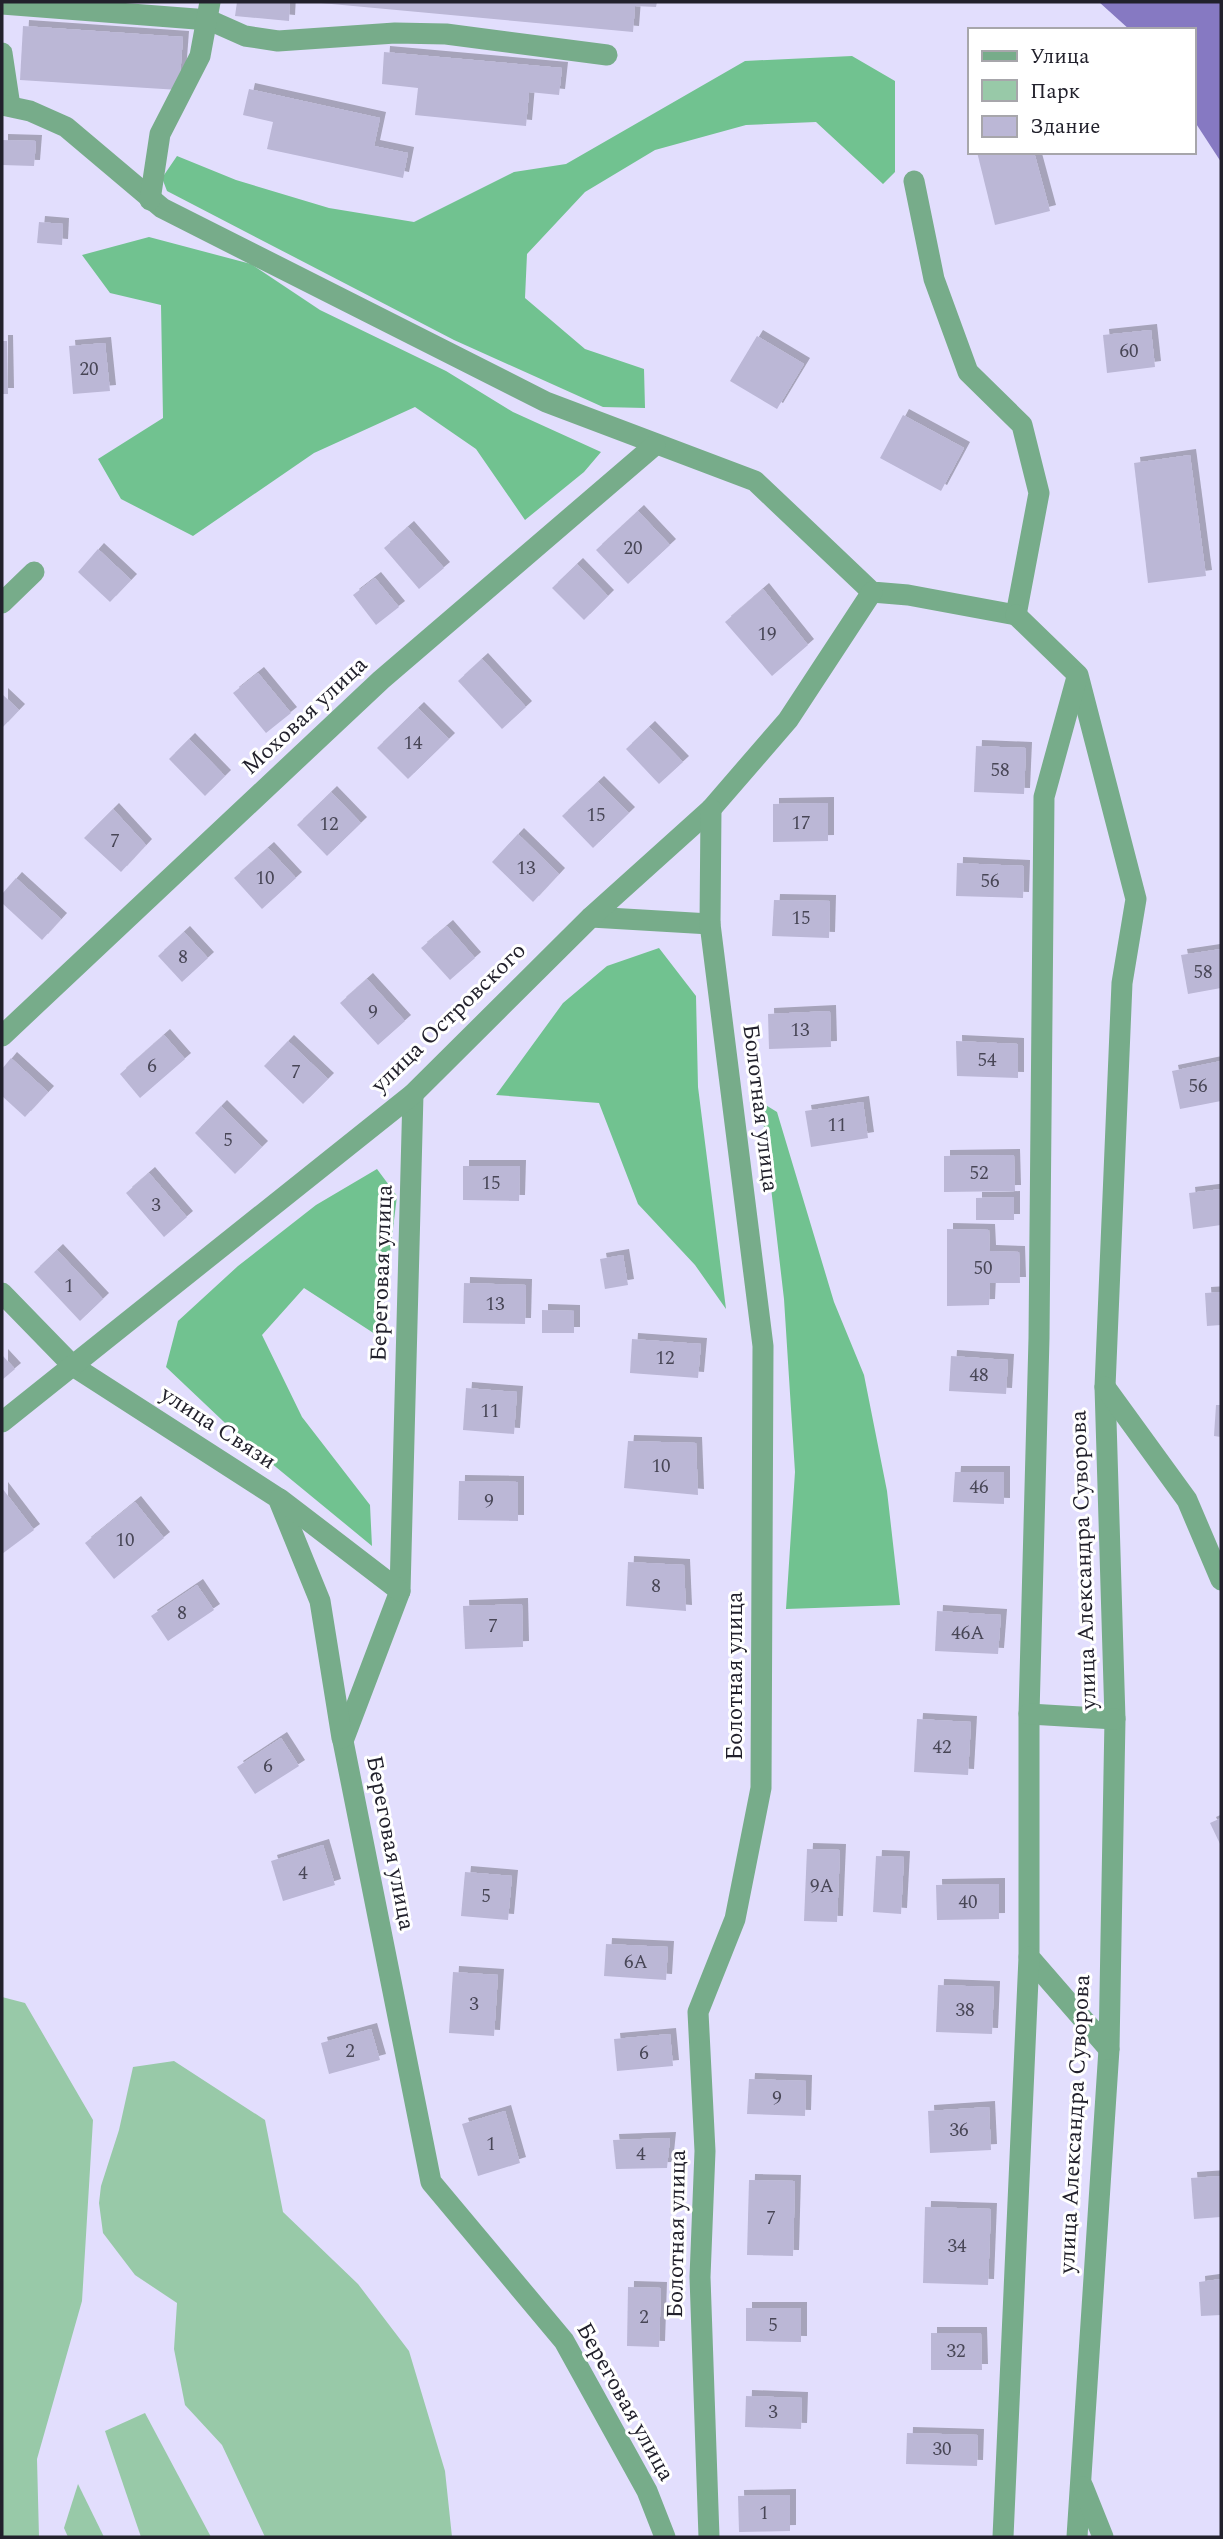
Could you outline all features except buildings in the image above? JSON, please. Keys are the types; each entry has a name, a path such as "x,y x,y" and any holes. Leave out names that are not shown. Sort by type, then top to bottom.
{"street":[{"path":"2,4 210,11 245,36 278,41 395,33 446,34 607,55"},
{"path":"150,200 160,134 200,55 210,11"},
{"path":"2,53 6,106 30,111 66,127 150,200 546,402 755,481 872,592 908,595 1016,615 1078,675 1044,797 1039,1338 1029,1714 1029,1957 1003,2537"},
{"path":"914,181 934,279 968,372 1021,425 1039,493 1016,615"},
{"name":"Моховая улица","path":"2,1036 381,680 655,445"},
{"path":"2,603 33,572"},
{"name":"улица Островского","path":"2,1422 413,1094 591,917 710,809 788,720 872,592"},
{"name":"улица Александра Суворова","path":"1077,2537 1108,2049 1115,1719 1105,1387 1122,983 1136,899 1078,675"},
{"name":"Болотная улица","path":"709,2537 700,2277 705,2151 698,2012 736,1919 761,1788 763,1346 710,924 710,809"},
{"path":"591,917 710,924"},
{"name":"Береговая улица","path":"413,1094 400,1591 342,1741 431,2182 564,2341 647,2491 665,2537"},
{"name":"улица Связи","path":"2,1293 73,1366 278,1498 320,1601 342,1741"},
{"path":"1105,1387 1187,1500 1221,1580"},
{"path":"278,1498 400,1591"},
{"path":"1029,1714 1115,1719"},
{"path":"1029,1957 1108,2049"},
{"path":"1080,2478 1103,2537"}],"green space":[{"path":"852,56 895,81 895,172 883,184 816,122 746,125 655,150 585,192 527,254 525,298 585,349 644,369 645,408 603,407 454,340 167,191 162,178 177,156 236,180 329,208 414,222 514,172 566,164 745,61"},
{"path":"149,237 251,264 320,310 446,371 513,412 601,452 584,472 525,520 476,449 415,407 314,453 193,536 121,499 98,459 163,418 161,305 110,293 82,255"},
{"path":"659,948 696,996 698,1087 726,1309 695,1265 638,1204 599,1103 496,1095 563,1003 607,966"},
{"path":"761,1102 777,1112 834,1302 864,1375 887,1491 900,1605 786,1609 795,1472 784,1299"},
{"path":"377,1169 397,1196 388,1269 375,1334 304,1288 262,1335 302,1417 370,1505 372,1546 242,1439 166,1367 178,1321 238,1266 316,1205"},
{"path":"2,1997 25,2003 93,2120 82,2301 37,2459 39,2537 2,2537"},
{"path":"174,2061 265,2120 283,2212 358,2284 409,2351 445,2471 452,2537 265,2537 222,2445 185,2405 174,2349 177,2303 135,2275 103,2233 99,2203 101,2186 119,2130 133,2067"},
{"path":"145,2413 211,2537 141,2537 105,2431"},
{"path":"78,2484 104,2537 68,2537 64,2528"}],"shaded area":[{"path":"1099,2 1221,2 1221,162 1195,122 1195,28 1128,28"}]}
